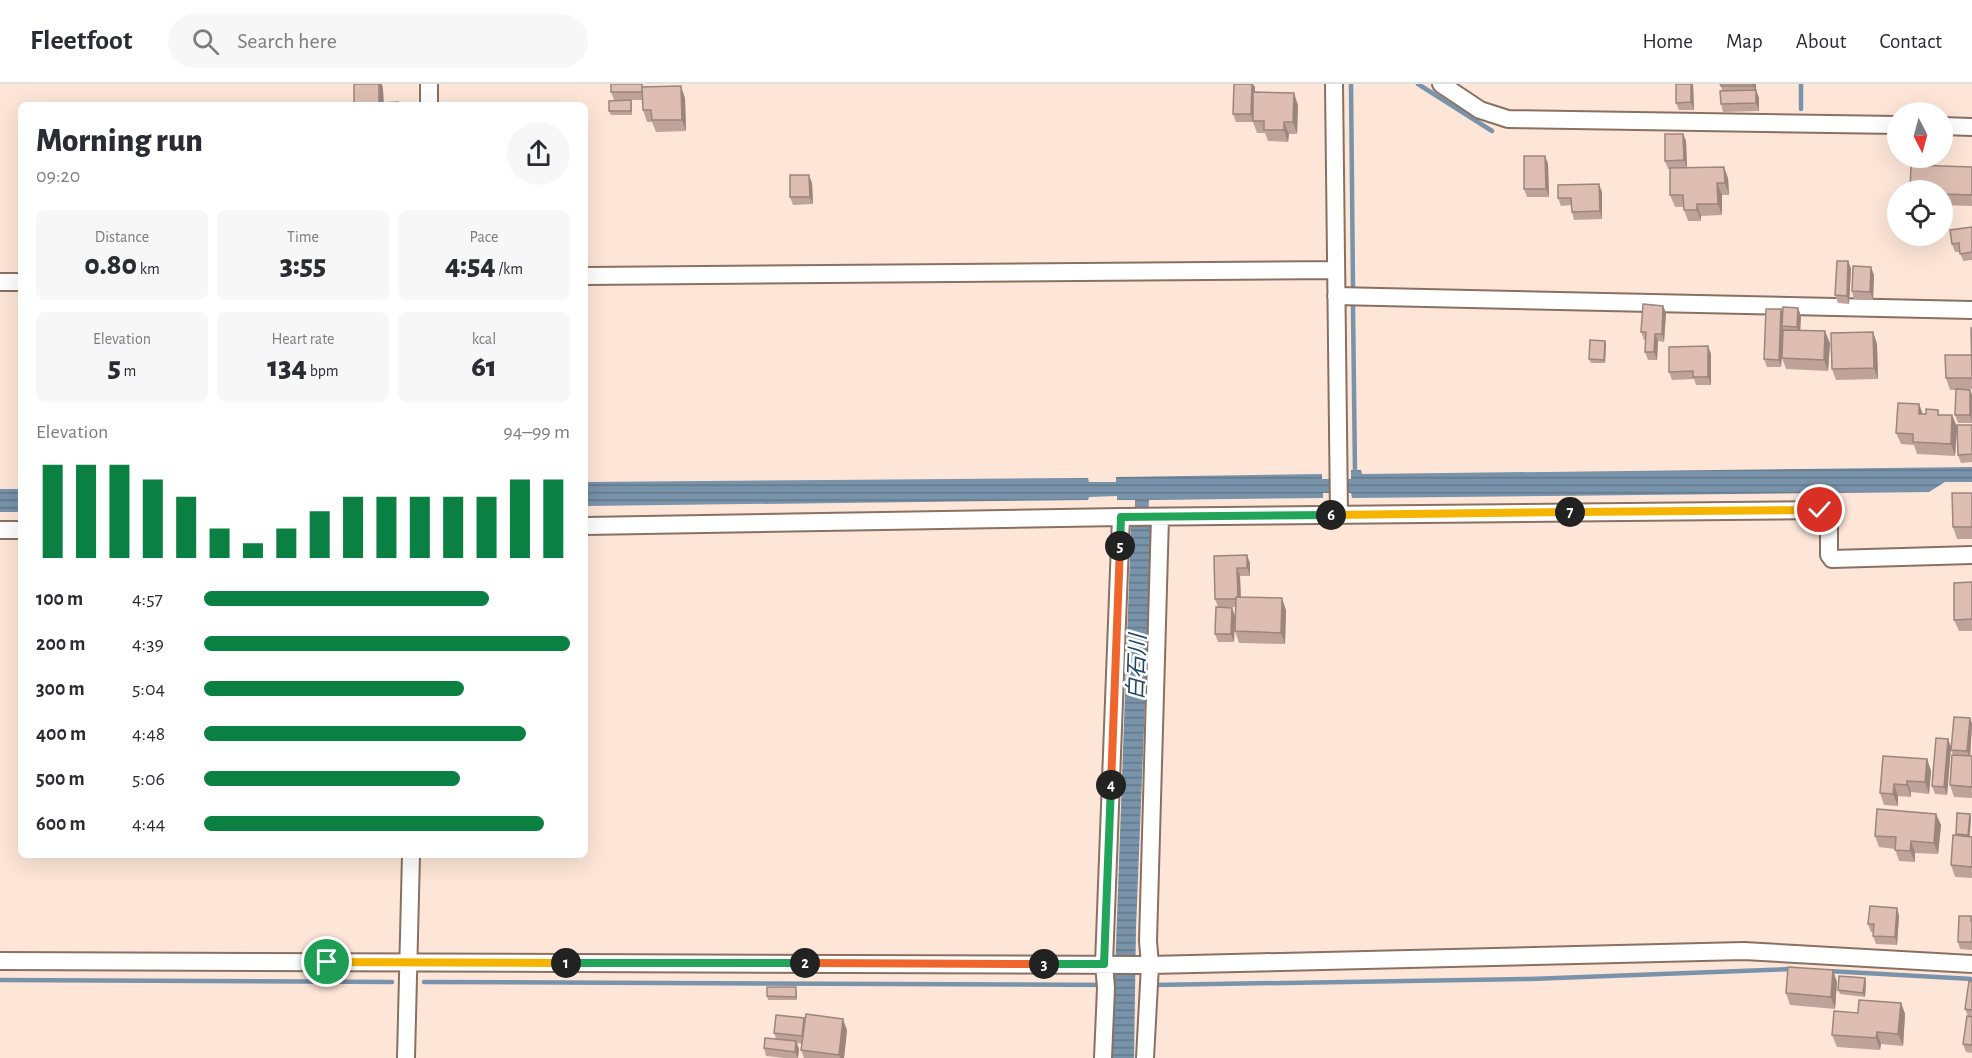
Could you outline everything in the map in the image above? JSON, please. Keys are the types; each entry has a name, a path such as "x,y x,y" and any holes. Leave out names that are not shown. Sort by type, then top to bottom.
{"street":[{"path":"429,84 429,102"},
{"path":"1334,84 1339,515"},
{"path":"1440,84 1480,110 1508,119 1887,125"},
{"path":"1953,126 1972,127"},
{"path":"588,276 1335,270"},
{"path":"0,282 18,282"},
{"path":"1336,296 1972,310"},
{"path":"588,526 1126,517 1820,510 1829,518 1828,555 1832,559 1972,555"},
{"path":"1103,1058 1126,517"},
{"path":"1145,1058 1156,517"},
{"path":"0,530 18,530"},
{"path":"406,1058 411,858"},
{"path":"0,961 409,962 1148,975 1744,951 1972,964"}],"water":[{"name":"白石川","path":"1972,467 1972,482 1945,482 1929,492 1352,498 1351,493 1323,493 1323,498 1149,500 1148,526 1152,526 1136,929 1134,1058 1112,1058 1131,526 1135,526 1135,500 1117,500 1117,496 1089,497 1088,500 588,506 588,482 1088,478 1089,482 1116,482 1116,477 1322,474 1322,479 1351,479 1351,470 1361,470 1362,474"},
{"path":"0,489 18,489 18,512 0,512"}],"building":[{"path":"354,84 379,84 379,102 354,102"},
{"path":"611,84 642,84 642,92 611,92"},
{"path":"1234,84 1252,84 1251,114 1233,114"},
{"path":"1676,84 1691,84 1691,102 1676,103"},
{"path":"1720,84 1753,84 1753,86 1721,86"},
{"path":"681,86 682,120 652,120 651,110 643,110 642,87"},
{"path":"1756,90 1756,103 1721,104 1720,91"},
{"path":"1253,92 1294,93 1293,122 1284,122 1284,130 1264,130 1264,121 1253,121"},
{"path":"631,100 631,111 609,111 609,101"},
{"path":"1665,134 1683,134 1684,160 1665,161"},
{"path":"1524,156 1545,156 1546,189 1524,189"},
{"path":"1724,167 1725,183 1717,183 1718,204 1697,204 1697,210 1684,210 1683,195 1670,195 1670,168"},
{"path":"1972,167 1972,195 1953,194 1953,180 1910,180 1911,168"},
{"path":"790,175 809,175 810,197 790,197"},
{"path":"1599,184 1600,211 1572,212 1571,198 1558,198 1558,185"},
{"path":"1972,227 1972,252 1960,254 1959,243 1953,244 1953,230"},
{"path":"1837,261 1848,261 1847,296 1835,295"},
{"path":"1853,266 1871,267 1870,292 1852,291"},
{"path":"1643,304 1663,306 1662,334 1655,334 1654,352 1645,352 1646,332 1641,332"},
{"path":"1783,307 1798,308 1797,327 1782,326"},
{"path":"1766,309 1781,309 1779,360 1764,359"},
{"path":"1783,330 1825,331 1824,360 1782,358"},
{"path":"1873,332 1874,368 1832,369 1831,333"},
{"path":"1590,340 1605,341 1604,360 1589,359"},
{"path":"1708,346 1708,377 1693,377 1693,371 1669,372 1669,347"},
{"path":"1945,355 1972,355 1972,378 1946,378"},
{"path":"1956,389 1970,390 1970,415 1955,415"},
{"path":"1898,403 1919,404 1919,414 1926,414 1926,409 1938,410 1938,415 1952,415 1951,444 1913,442 1913,434 1896,433"},
{"path":"1957,425 1972,425 1972,454 1958,455"},
{"path":"1952,493 1972,493 1972,527 1953,527"},
{"path":"1247,555 1247,568 1237,568 1238,597 1236,599 1215,599 1214,556"},
{"path":"1972,582 1972,619 1954,620 1954,583"},
{"path":"1236,597 1282,598 1281,633 1235,631"},
{"path":"1216,607 1232,608 1231,634 1215,634"},
{"path":"1954,717 1970,718 1967,751 1951,750"},
{"path":"1936,738 1948,739 1944,787 1932,786"},
{"path":"1952,755 1972,756 1972,787 1950,785"},
{"path":"1883,756 1927,759 1925,782 1907,781 1907,785 1894,784 1893,794 1880,793"},
{"path":"1877,809 1936,814 1934,843 1911,841 1910,851 1895,850 1896,837 1875,836"},
{"path":"1957,813 1970,814 1968,835 1956,834"},
{"path":"1953,835 1972,837 1972,867 1951,865"},
{"path":"1870,906 1897,908 1895,937 1873,936 1874,924 1868,924"},
{"path":"1959,916 1971,916 1972,942 1958,942"},
{"path":"1788,967 1833,970 1831,997 1786,993"},
{"path":"1839,976 1865,978 1863,993 1838,990"},
{"path":"1969,981 1972,982 1972,1010 1965,1009"},
{"path":"767,987 796,987 796,997 767,996"},
{"path":"1859,1000 1901,1003 1898,1034 1877,1032 1876,1038 1832,1035 1834,1011 1858,1013"},
{"path":"806,1014 843,1019 839,1055 801,1050"},
{"path":"776,1015 804,1018 802,1036 774,1033"},
{"path":"1967,1016 1972,1017 1972,1045 1963,1044"},
{"path":"765,1038 796,1041 795,1052 764,1048"}],"waterway":[{"path":"1351,84 1353,287"},
{"path":"1418,84 1492,131"},
{"path":"1801,84 1801,109"},
{"path":"1353,306 1355,473"},
{"path":"1153,985 1530,979 1793,969"},
{"path":"1828,971 1972,979"},
{"path":"0,980 392,982"},
{"path":"424,982 1121,985"}],"route":[{"path":"327,962 1104,964 1121,517 1820,510"}]}
